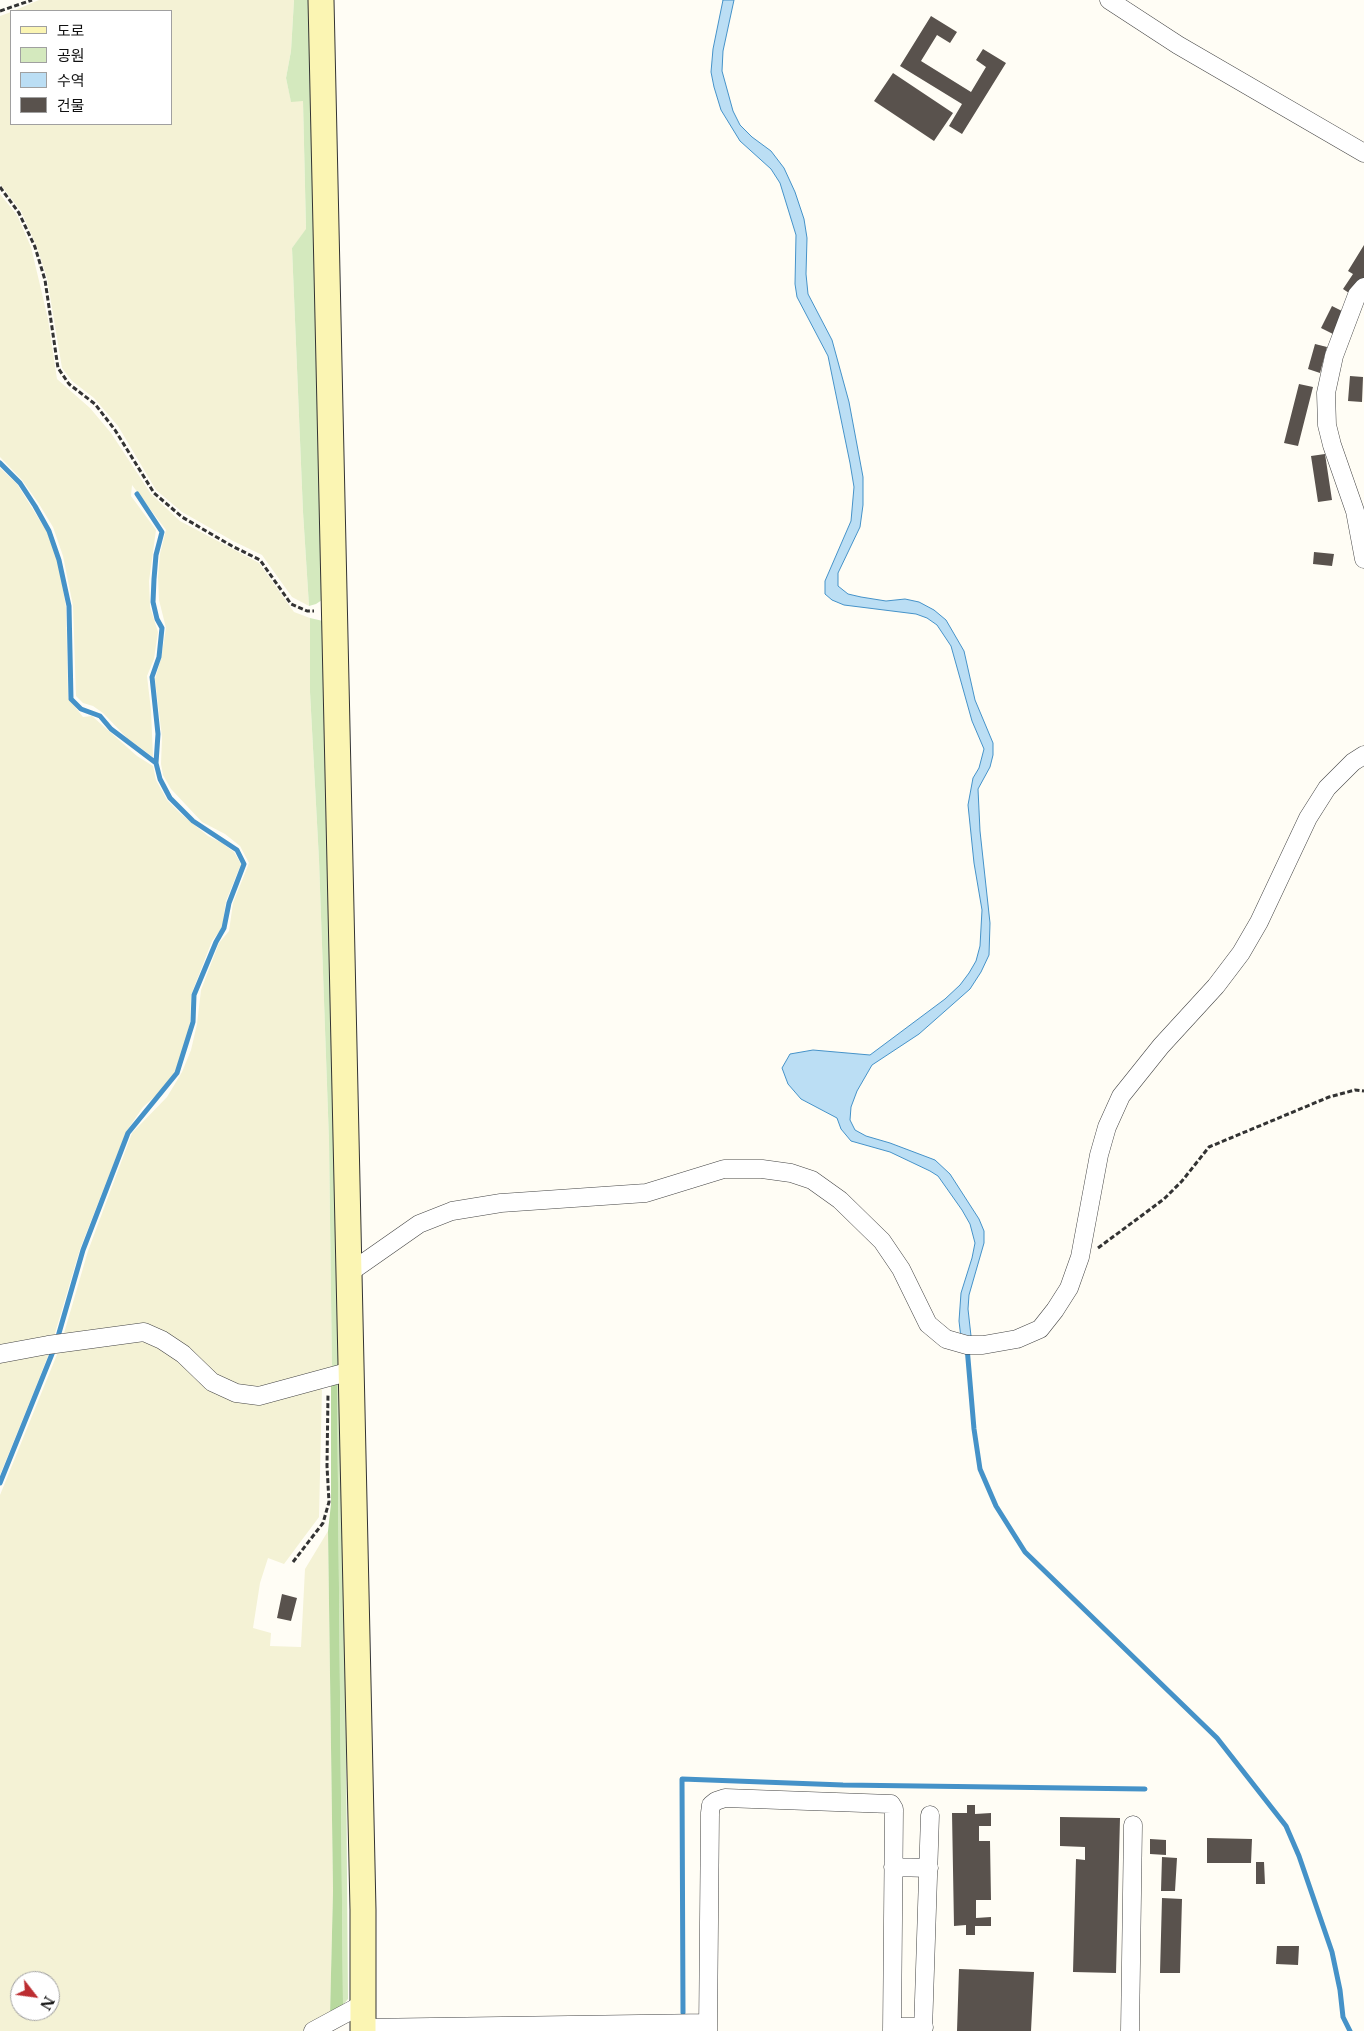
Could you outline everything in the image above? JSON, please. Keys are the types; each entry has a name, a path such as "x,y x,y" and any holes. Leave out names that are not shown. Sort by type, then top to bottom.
{"main road":[{"path":"321,0 349,1273 340,1375 363,1909 363,2021"}],"street":[{"path":"1109,0 1178,45 1364,153"},
{"path":"1364,287 1357,295 1334,356 1326,393 1327,425 1332,446 1355,511 1364,559"},
{"path":"349,1273 418,1224 452,1211 501,1203 646,1193 724,1170 762,1169 812,1180 840,1200 882,1241 901,1269 928,1324 946,1339 967,1345 983,1345 1017,1339 1040,1329 1055,1310 1068,1288 1080,1257 1099,1155 1107,1127 1121,1096 1161,1046 1216,986 1241,953 1259,922 1308,818 1326,788 1353,762 1364,755"},
{"path":"0,1354 75,1340 144,1332 162,1340 183,1354 212,1382 236,1393 259,1396 340,1375"},
{"path":"314,2031 363,2021 708,2027 710,1813 711,1805 725,1798 891,1804 894,1809 893,2029 924,2029 930,1815"},
{"path":"1130,2031 1133,1825"},
{"path":"893,1867 929,1868"}],"path":[{"path":"0,11 32,0"},
{"path":"0,187 19,213 35,247 45,280 58,368 69,384 95,404 105,417 154,493 182,517 260,560 291,604 308,611 334,612"},
{"path":"1080,1257 1092,1253 1164,1199 1182,1181 1209,1147 1329,1098 1355,1090 1364,1091"},
{"path":"293,1562 323,1523 329,1502 327,1466 340,1375"}],"shaded area":[{"path":"39,0 294,0 291,51 286,78 291,101 303,101 306,230 292,248 303,512 309,606 292,597 262,555 182,512 156,490 118,426 94,398 72,381 62,368 47,278 37,247 21,211 0,184 0,16 10,12 10,125 172,125 172,10 15,10"},
{"path":"0,194 17,215 31,247 48,319 57,379 90,408 111,433 151,494 180,521 259,563 294,612 310,618 310,692 319,860 329,1141 332,1370 255,1392 213,1375 161,1335 62,1340 88,1251 132,1133 167,1097 182,1072 191,1050 197,1024 201,990 219,943 229,931 233,903 249,863 240,846 225,834 202,822 171,789 163,775 161,764 162,737 155,679 161,659 166,628 159,600 158,577 160,554 166,530 132,485 131,496 156,530 149,581 150,607 158,632 154,659 147,676 153,757 127,738 103,713 93,706 83,703 76,696 73,606 63,556 53,527 39,504 22,480 0,457"},
{"path":"0,468 17,484 47,532 58,561 66,607 68,698 83,717 92,716 137,756 153,766 156,780 167,800 208,836 234,852 241,864 226,901 222,928 212,941 191,995 190,1022 185,1045 175,1073 160,1092 143,1107 126,1132 80,1249 53,1340 0,1350"},
{"path":"146,1336 237,1396 322,1388 319,1517 284,1564 268,1558 260,1583 253,1628 271,1633 270,1646 301,1647 305,1569 328,1531 333,1891 330,2015 302,2031 0,2031 0,1495 60,1347"},
{"path":"51,1348 35,1389 0,1475 0,1359"}],"green space":[{"path":"294,0 314,0 322,600 309,606 303,512 292,248 306,229 303,101 291,102 286,78 291,51"},
{"path":"310,618 323,621 341,1357 338,1365 332,1370 329,1141 319,860 310,692"},
{"path":"337,1381 343,1384 348,1999 343,2005"},
{"path":"337,1381 343,2005 330,2015 333,1891 328,1531 331,1504 331,1383"}],"water":[{"path":"723,0 734,0 723,51 722,71 733,111 740,125 771,151 784,168 795,192 804,219 807,238 806,274 808,294 832,340 849,402 863,477 863,505 860,527 838,573 838,586 848,594 861,597 886,601 905,599 919,602 934,610 946,620 964,651 975,700 993,743 990,767 978,789 980,831 990,923 989,955 970,989 919,1034 872,1065 857,1091 851,1107 850,1120 855,1130 866,1136 935,1160 950,1174 979,1219 984,1231 984,1243 969,1295 968,1309 971,1336 968,1340 961,1338 959,1321 961,1293 975,1243 970,1224 962,1210 938,1176 930,1171 890,1152 851,1141 841,1129 837,1118 801,1099 788,1084 782,1068 790,1054 813,1050 870,1055 945,999 960,985 969,973 976,961 980,946 982,910 974,863 968,805 973,778 979,768 984,749 972,721 951,646 937,625 927,618 916,614 844,605 832,600 825,594 825,581 851,521 854,487 850,463 828,356 797,297 795,284 796,235 780,183 771,169 740,141 721,110 714,87 711,72 713,49"}],"building":[{"path":"931,16 957,32 950,43 937,35 921,61 971,92 986,67 976,60 983,49 1006,63 962,134 949,126 962,104 900,66"},
{"path":"893,73 953,113 934,141 874,101"},
{"path":"1364,245 1364,282 1352,295 1343,289 1353,274 1348,271"},
{"path":"1332,306 1344,312 1333,334 1321,328"},
{"path":"1315,344 1327,347 1320,373 1308,369"},
{"path":"1350,376 1363,377 1362,402 1348,401"},
{"path":"1299,384 1313,387 1298,446 1284,443"},
{"path":"1325,454 1332,500 1318,502 1311,456"},
{"path":"1314,552 1334,554 1332,566 1313,564"},
{"path":"282,1594 297,1598 291,1621 277,1618"},
{"path":"967,1805 975,1805 975,1814 991,1813 991,1826 979,1826 979,1841 990,1841 991,1900 976,1900 976,1918 991,1917 991,1926 975,1926 975,1935 966,1935 966,1925 954,1926 952,1813 967,1813"},
{"path":"1060,1817 1120,1818 1116,1973 1073,1972 1076,1859 1085,1860 1085,1847 1060,1846"},
{"path":"1207,1838 1252,1839 1251,1863 1207,1863"},
{"path":"1150,1839 1166,1840 1166,1855 1150,1854"},
{"path":"1162,1857 1177,1858 1175,1891 1161,1891"},
{"path":"1256,1862 1264,1862 1265,1884 1256,1884"},
{"path":"1162,1898 1182,1899 1180,1973 1160,1973"},
{"path":"1277,1946 1299,1946 1298,1965 1276,1964"},
{"path":"959,1969 1034,1972 1031,2031 957,2031"}],"waterway":[{"path":"0,463 20,483 35,506 49,531 59,560 69,606 71,699 81,709 100,716 111,729 156,763 160,779 170,798 193,821 237,850 244,864 229,903 224,928 216,942 194,995 193,1022 177,1073 128,1133 83,1250 57,1340"},
{"path":"137,494 162,532 156,555 153,602 157,619 162,628 159,657 152,677 158,734 156,763"},
{"path":"967,1347 974,1429 980,1469 996,1506 1025,1552 1217,1738 1286,1826 1299,1856 1332,1952 1340,1990 1343,2017 1350,2031"},
{"path":"0,1483 54,1349"},
{"path":"683,2013 682,1779 843,1785 1145,1789"}]}
